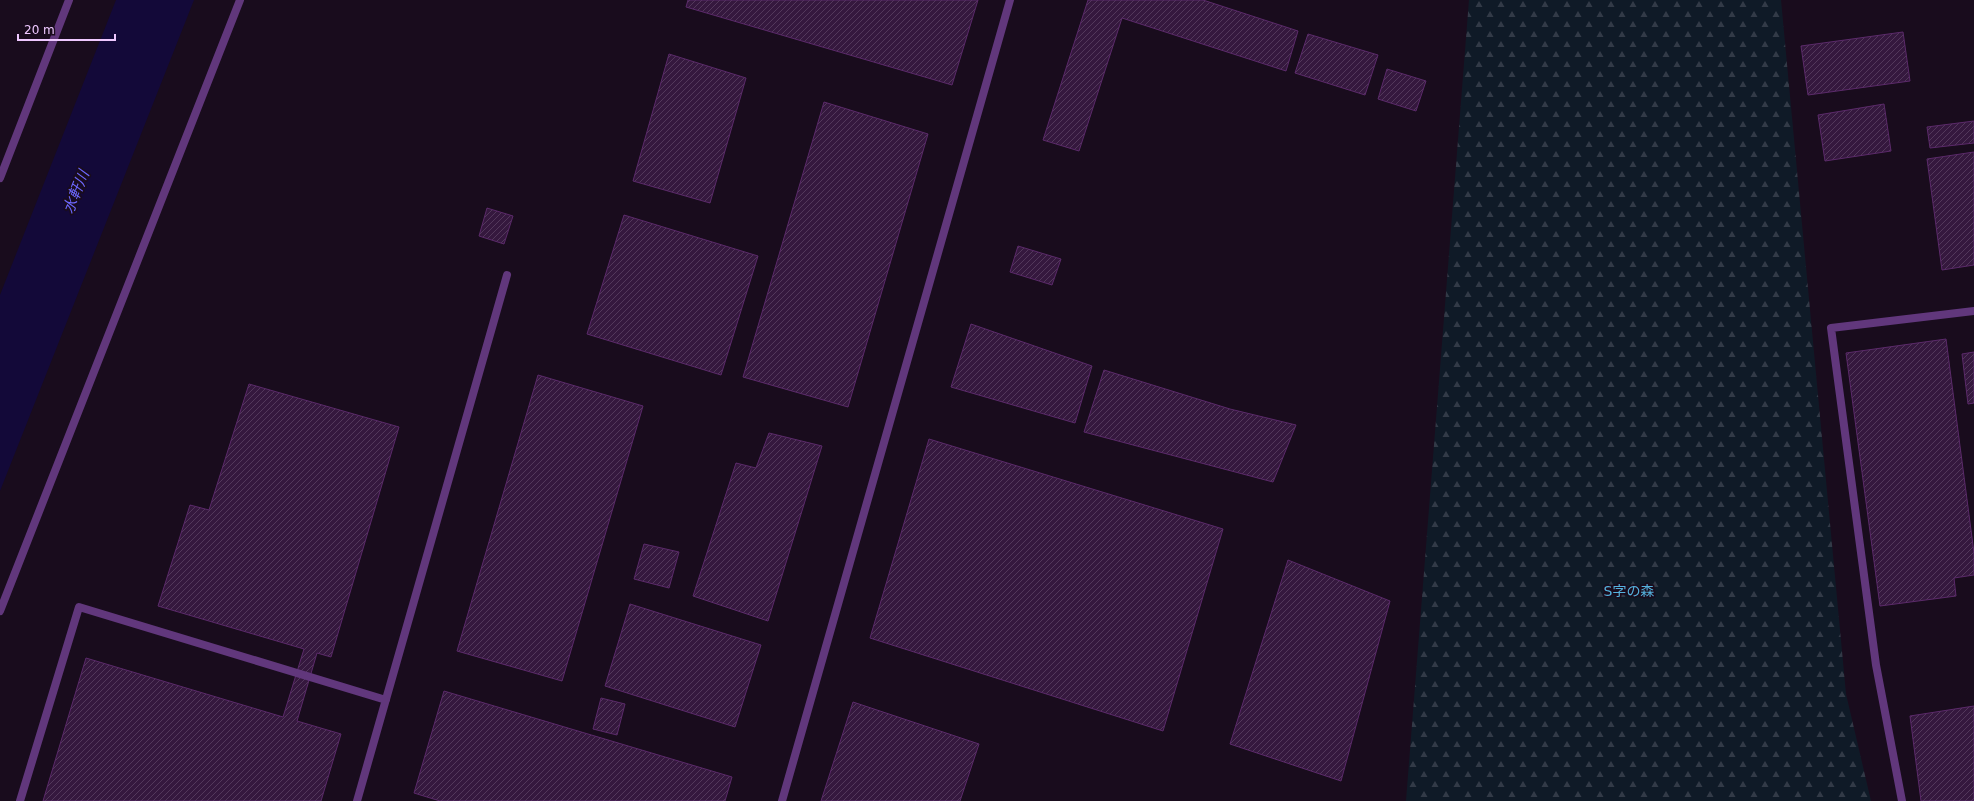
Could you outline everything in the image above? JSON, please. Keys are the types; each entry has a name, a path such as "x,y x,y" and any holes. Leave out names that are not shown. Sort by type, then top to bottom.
{"street":[{"path":"0,178 69,0"},
{"path":"0,611 240,0"},
{"path":"782,801 1010,0"},
{"path":"357,801 507,275"},
{"path":"1902,801 1876,665 1831,328 1974,312"},
{"path":"20,801 79,607 386,700"}],"green space":[{"name":"S字の森","path":"1469,0 1781,0 1846,694 1871,801 1406,801"}],"water":[{"name":"水軒川","path":"116,0 194,0 0,491 0,295"}],"building":[{"path":"688,0 978,0 952,85 686,7"},
{"path":"1088,0 1203,0 1298,31 1286,71 1122,18 1079,151 1043,140"},
{"path":"1903,32 1910,81 1808,95 1801,46"},
{"path":"1308,34 1378,55 1365,95 1295,73"},
{"path":"669,54 746,78 710,203 633,181"},
{"path":"1387,69 1426,81 1416,111 1378,99"},
{"path":"824,102 928,134 848,407 743,377"},
{"path":"1884,104 1891,151 1825,161 1818,115"},
{"path":"1974,121 1974,143 1930,148 1927,127"},
{"path":"1974,152 1974,265 1942,270 1927,159"},
{"path":"487,208 513,216 504,244 479,236"},
{"path":"624,215 758,256 721,375 587,334"},
{"path":"1018,246 1061,259 1052,285 1010,272"},
{"path":"971,324 1092,366 1075,423 951,387"},
{"path":"1946,339 1974,553 1974,575 1954,578 1956,596 1880,606 1846,353"},
{"path":"1974,352 1974,403 1968,404 1962,354"},
{"path":"1104,370 1230,409 1296,425 1273,482 1084,432"},
{"path":"538,375 643,406 562,681 457,651"},
{"path":"249,384 399,427 331,657 317,653 297,721 341,734 321,801 43,801 86,658 283,717 304,649 158,606 190,505 209,510"},
{"path":"769,433 822,446 768,621 693,596 736,463 756,468"},
{"path":"929,439 1223,529 1163,731 870,638"},
{"path":"644,544 679,552 669,588 634,579"},
{"path":"1288,560 1390,601 1341,781 1230,744"},
{"path":"630,604 761,645 735,727 605,686"},
{"path":"444,691 732,777 725,801 440,801 414,793"},
{"path":"601,698 625,704 617,735 593,729"},
{"path":"853,702 979,744 960,801 821,801"},
{"path":"1974,706 1974,801 1921,801 1910,716"}]}
